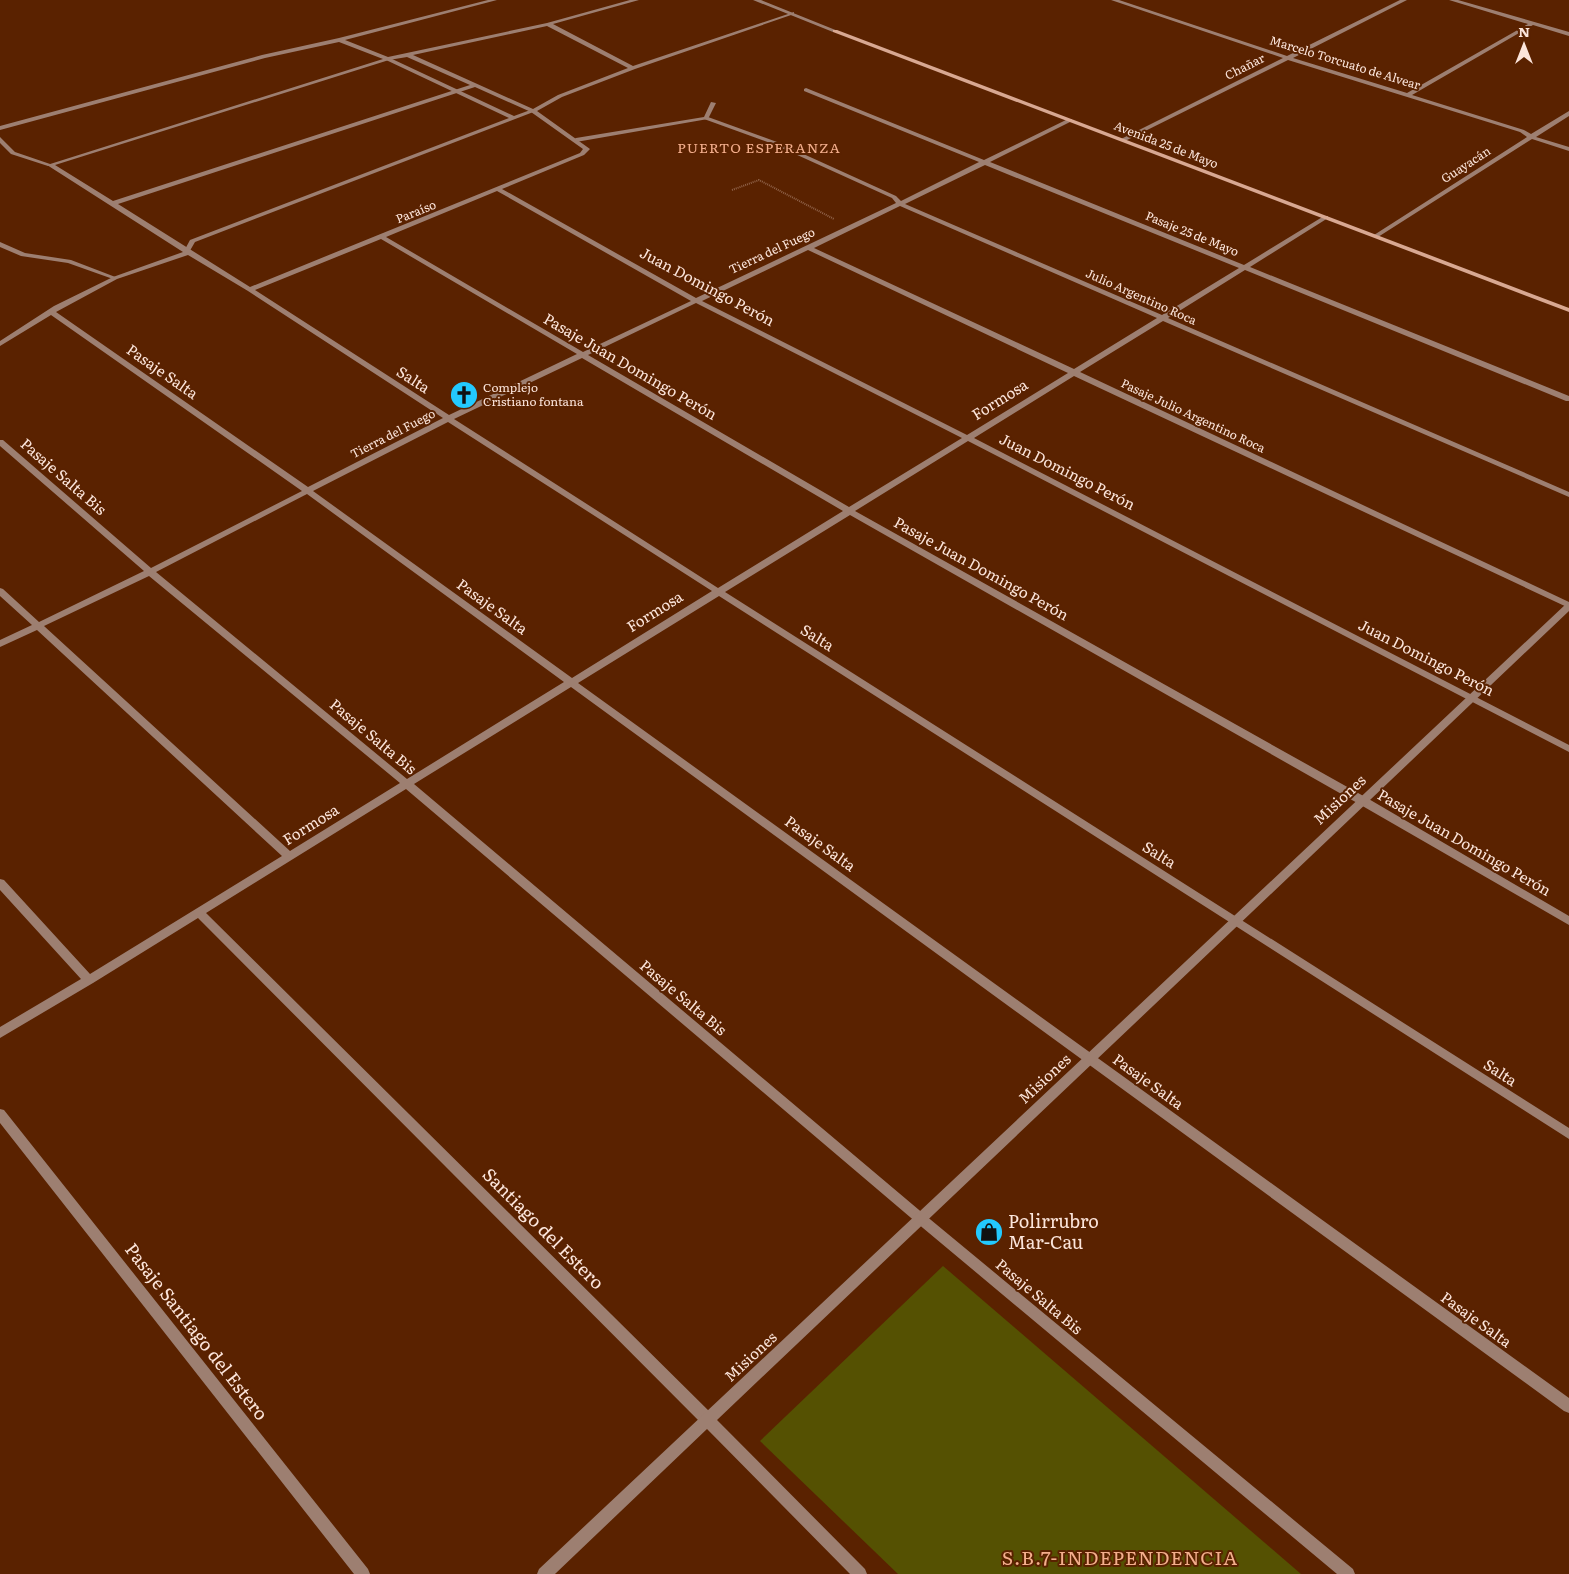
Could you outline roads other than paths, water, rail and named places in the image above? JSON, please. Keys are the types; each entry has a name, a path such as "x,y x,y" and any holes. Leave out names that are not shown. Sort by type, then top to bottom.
{"main road":[{"name":"Avenida 25 de Mayo","path":"835,31 1569,310"}],"street":[{"path":"0,128 264,56 339,40 494,0"},
{"path":"50,166 388,59 548,24 636,0"},
{"name":"Avenida 25 de Mayo","path":"756,0 835,31"},
{"name":"Marcelo Torcuato de Alvear","path":"1114,0 1288,58 1522,132 1569,150"},
{"name":"Chañar","path":"1123,140 1404,0"},
{"path":"1452,0 1569,34"},
{"path":"0,344 51,312 115,278 186,253 192,241 533,111 560,96 633,68 792,13"},
{"path":"548,24 633,68"},
{"path":"1408,95 1532,24"},
{"path":"339,40 388,59 513,118"},
{"path":"408,55 533,111 576,140 706,118 713,103"},
{"path":"114,203 476,85"},
{"name":"Pasaje 25 de Mayo","path":"806,90 1569,399"},
{"name":"Guayacán","path":"1376,236 1569,113"},
{"name":"Julio Argentino Roca","path":"706,118 774,143 894,197 900,204 1569,495"},
{"name":"Tierra del Fuego","path":"0,644 150,572 447,419 900,204 1070,120"},
{"name":"Salta","path":"0,139 13,153 50,166 114,203 186,253 250,290 717,592 1237,920 1569,1134"},
{"name":"Paraíso","path":"250,290 499,190 582,154 587,149 576,140"},
{"name":"Juan Domingo Perón","path":"499,190 695,300 968,438 1569,749"},
{"name":"Formosa","path":"0,1033 89,980 1326,217"},
{"name":"Pasaje Juan Domingo Perón","path":"382,237 849,511 1363,801 1569,921"},
{"path":"0,244 23,255 69,261 115,278"},
{"name":"Pasaje Julio Argentino Roca","path":"807,247 1569,605"},
{"name":"Pasaje Salta","path":"51,312 306,490 1569,1406"},
{"name":"Pasaje Salta Bis","path":"0,442 150,572 407,784 921,1219 1348,1574"},
{"path":"0,591 289,856"},
{"name":"Misiones","path":"544,1574 1569,605"},
{"path":"0,882 89,980"},
{"name":"Santiago del Estero","path":"198,912 860,1574"},
{"name":"Pasaje Santiago del Estero","path":"0,1114 363,1574"}],"place":[{"name":"Complejo Cristiano fontana","path":"464,395"},
{"name":"Polirrubro Mar-Cau","path":"989,1232"}],"district":[{"name":"PUERTO ESPERANZA","path":"759,148"},
{"name":"S.B.7-INDEPENDENCIA","path":"1120,1558"}]}
